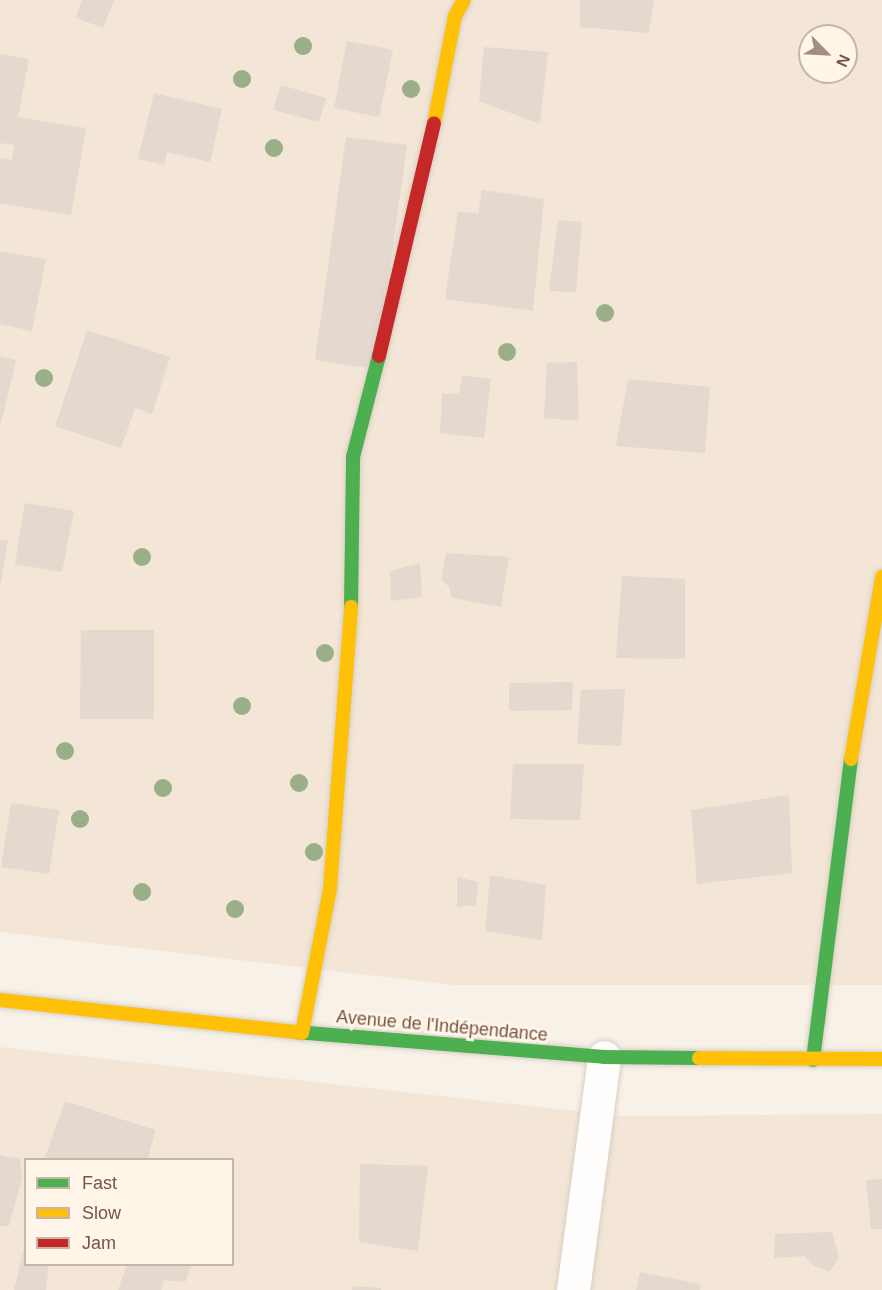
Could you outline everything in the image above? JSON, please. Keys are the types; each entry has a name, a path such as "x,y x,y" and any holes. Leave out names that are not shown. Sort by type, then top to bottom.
{"street":[{"path":"302,1033 330,889 351,635 353,457 419,195 455,16 464,0"},
{"path":"813,1060 850,764 882,577"},
{"name":"Avenue de l'Indépendance","path":"0,1000 302,1033 604,1057 882,1059"},
{"path":"573,1290 604,1057"}],"shaded area":[{"path":"0,0 882,0 882,985 454,985 0,932"},
{"path":"0,1047 621,1116 882,1114 882,1290 0,1290"}],"building":[{"path":"82,0 114,0 103,28 76,18"},
{"path":"580,0 654,0 649,33 580,27"},
{"path":"347,41 393,50 379,117 334,108"},
{"path":"484,47 548,52 540,124 479,101"},
{"path":"0,54 29,59 18,117 86,128 71,215 0,203 0,158 12,160 14,145 0,143"},
{"path":"281,85 326,98 319,122 273,110"},
{"path":"154,93 222,109 210,162 167,152 164,165 138,159"},
{"path":"346,137 407,145 376,369 315,360"},
{"path":"482,190 544,199 533,311 445,299 458,211 478,214"},
{"path":"558,220 582,222 576,292 549,291"},
{"path":"0,251 46,259 32,331 0,324"},
{"path":"87,330 170,357 152,414 135,408 121,448 55,426"},
{"path":"0,356 16,360 1,423 0,423"},
{"path":"577,362 579,421 544,418 547,363"},
{"path":"462,375 491,379 484,438 440,433 442,394 459,393"},
{"path":"628,379 710,387 705,453 616,446"},
{"path":"25,503 74,511 62,572 15,564"},
{"path":"0,540 8,541 1,583 0,583"},
{"path":"446,553 509,557 501,607 452,598 449,587 441,580"},
{"path":"420,563 422,597 391,601 390,571"},
{"path":"622,576 685,579 685,659 616,658"},
{"path":"81,630 154,630 154,719 80,719"},
{"path":"573,682 572,710 509,711 509,683"},
{"path":"625,689 621,746 577,744 581,690"},
{"path":"513,764 584,764 580,820 510,819"},
{"path":"789,795 792,873 697,884 691,810"},
{"path":"11,803 59,810 49,874 1,867"},
{"path":"490,875 546,885 542,940 485,931"},
{"path":"457,877 478,882 476,905 457,907"},
{"path":"65,1101 155,1130 148,1158 45,1158"},
{"path":"0,1155 20,1159 22,1178 9,1226 0,1226"},
{"path":"360,1164 428,1166 418,1251 359,1242"},
{"path":"882,1179 882,1229 871,1229 866,1180"},
{"path":"832,1232 839,1259 829,1271 815,1267 804,1256 774,1258 775,1234"},
{"path":"24,1248 24,1266 49,1266 46,1290 14,1290"},
{"path":"126,1266 191,1266 185,1282 164,1280 161,1290 118,1290"},
{"path":"640,1272 701,1284 700,1290 636,1290"},
{"path":"352,1286 381,1288 381,1290 352,1290"}],"traffic: fast":[{"path":"351,607 353,457 379,356"},
{"path":"813,1060 851,759"},
{"path":"295,1032 604,1057 699,1058"}],"traffic: slow":[{"path":"434,123 455,16 464,0"},
{"path":"851,759 882,577"},
{"path":"302,1033 330,889 351,607"},
{"path":"0,1000 295,1032"},
{"path":"699,1058 882,1059"}],"traffic: jam":[{"path":"379,356 434,123"}]}
